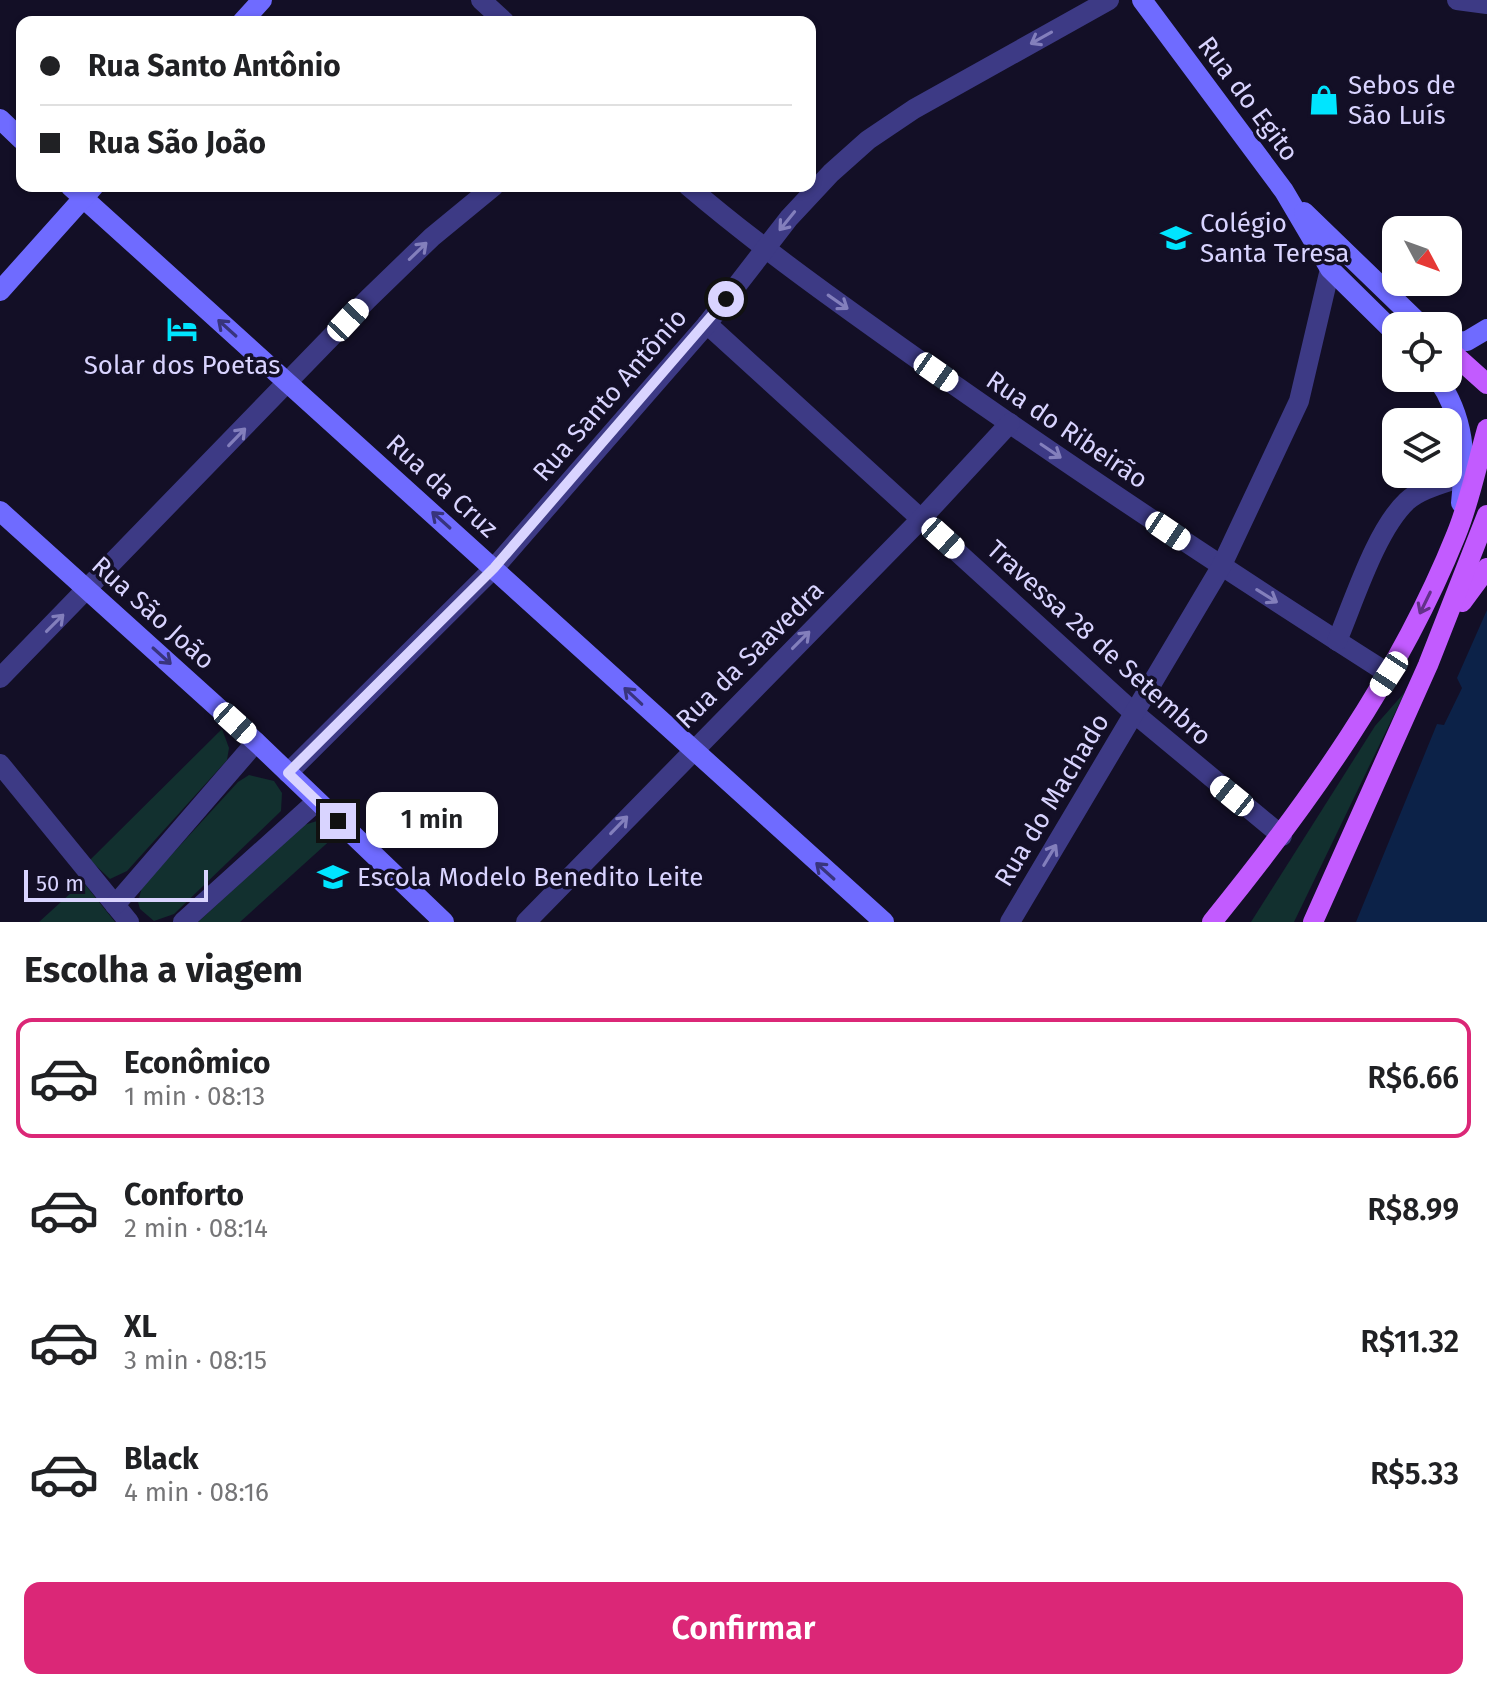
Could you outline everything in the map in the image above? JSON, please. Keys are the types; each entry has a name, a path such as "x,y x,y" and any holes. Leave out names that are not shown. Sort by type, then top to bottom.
{"main road":[{"path":"1462,362 1487,384"},
{"path":"1230,922 1282,836 1389,674 1457,532 1487,429"},
{"path":"1457,532 1487,514"},
{"path":"1313,922 1428,665 1487,514"},
{"path":"1428,665 1463,601 1487,568"},
{"path":"1212,922 1282,836"}],"street":[{"path":"247,16 262,0"},
{"path":"481,0 498,16"},
{"name":"Rua Santo Antônio","path":"816,191 868,140 914,109 1109,0"},
{"name":"Rua do Egito","path":"1142,0 1284,191 1330,269 1382,320"},
{"path":"1457,0 1487,4"},
{"path":"0,119 16,134"},
{"name":"Rua do Egito","path":"1284,191 1408,312"},
{"path":"0,291 81,192"},
{"name":"Rua da Cruz","path":"85,192 289,384 884,922"},
{"path":"0,678 432,237 487,192"},
{"name":"Rua do Ribeirão","path":"695,192 765,251 1010,423 1221,567 1389,674"},
{"name":"Rua Santo Antônio","path":"288,773 494,568 707,324 815,192"},
{"name":"Rua do Machado","path":"1010,922 1221,567 1299,401 1330,269"},
{"name":"Travessa 28 de Setembro","path":"707,324 1134,713 1282,836"},
{"path":"1462,341 1487,329"},
{"path":"1445,392 1459,415 1465,455 1457,532"},
{"name":"Rua da Saavedra","path":"526,922 922,518 1010,423"},
{"path":"1337,641 1379,546 1402,507 1417,494 1464,476"},
{"name":"Rua São João","path":"0,511 256,742 444,922"},
{"path":"115,905 256,742"},
{"path":"0,764 129,922"},
{"path":"183,922 317,801"}],"green space":[{"path":"1405,692 1294,922 1251,922 1375,726"},
{"path":"222,729 229,748 227,760 127,871 110,879 90,860"},
{"path":"249,775 274,781 282,793 281,811 174,914 154,921 140,909 138,902 142,887 238,782"},
{"path":"317,821 335,836 240,922 198,922 304,825"},
{"path":"83,882 115,922 39,922"}],"water":[{"path":"1487,610 1487,922 1356,922 1437,724 1444,725 1462,688 1457,678"}],"place":[{"name":"Sebos de São Luís","path":"1324,100"},
{"name":"Colégio Santa Teresa","path":"1176,238"},
{"name":"Solar dos Poetas","path":"182,329"},
{"name":"Escola Modelo Benedito Leite","path":"333,877"}],"route":[{"path":"338,821 288,773 494,568 726,299"}]}
